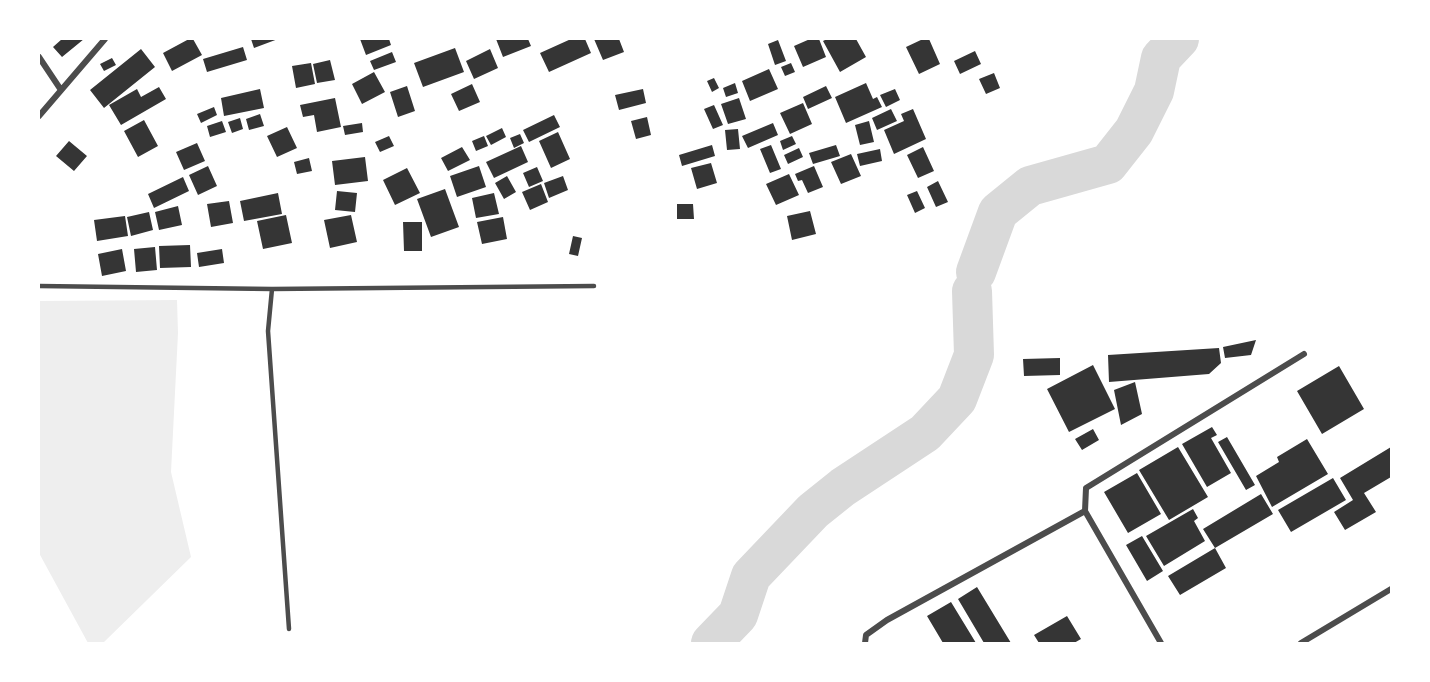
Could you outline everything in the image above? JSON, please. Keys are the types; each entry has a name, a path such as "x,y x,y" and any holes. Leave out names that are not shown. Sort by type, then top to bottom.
{"street":[{"path":"39,116 105,39"},
{"path":"39,57 61,90"},
{"path":"1161,643 1084,511 1086,488 1304,354"},
{"path":"865,643 866,635 887,620 1084,511"},
{"path":"1301,643 1391,590"}],"lane":[{"path":"39,286 272,289 594,286"},
{"path":"272,289 268,331 289,629"}],"shaded area":[{"path":"177,300 178,333 171,472 191,557 103,643 88,643 39,553 39,301"}],"building":[{"path":"62,39 84,39 62,57 53,47"},
{"path":"193,39 202,55 172,71 163,53"},
{"path":"251,39 278,39 254,48"},
{"path":"360,39 389,39 391,45 366,55"},
{"path":"496,39 528,39 531,46 503,57"},
{"path":"571,39 585,39 591,53 549,72 540,53"},
{"path":"594,39 619,39 624,52 603,60"},
{"path":"810,39 819,39 826,57 803,67 794,46"},
{"path":"856,39 866,57 840,72 823,41"},
{"path":"923,39 929,39 940,64 919,74 906,47"},
{"path":"778,40 786,61 775,65 768,44"},
{"path":"243,47 247,60 207,72 203,59"},
{"path":"455,48 464,72 423,87 414,63"},
{"path":"141,49 155,67 104,108 90,90"},
{"path":"490,49 498,68 474,79 466,61"},
{"path":"975,51 981,64 960,74 954,61"},
{"path":"392,52 396,62 374,70 370,61"},
{"path":"112,58 116,65 104,71 100,64"},
{"path":"330,60 335,80 317,83 313,64"},
{"path":"311,63 315,84 296,88 292,66"},
{"path":"791,63 795,72 785,76 781,67"},
{"path":"769,69 778,89 750,101 742,81"},
{"path":"374,72 385,92 362,104 352,84"},
{"path":"994,73 1000,88 986,94 979,79"},
{"path":"714,78 719,88 712,92 707,81"},
{"path":"735,83 738,93 726,97 723,88"},
{"path":"866,83 873,99 877,97 882,107 846,123 835,97"},
{"path":"472,84 480,102 459,111 451,94"},
{"path":"407,86 415,111 398,117 390,92"},
{"path":"826,86 832,98 808,109 803,97"},
{"path":"159,87 166,99 121,125 109,105 137,89 141,97"},
{"path":"260,89 264,108 224,116 221,98"},
{"path":"643,89 646,103 619,110 615,95"},
{"path":"895,89 900,100 886,107 880,95"},
{"path":"335,98 341,127 317,132 314,115 303,117 300,105"},
{"path":"739,98 746,119 728,124 721,104"},
{"path":"803,103 812,124 790,134 780,113"},
{"path":"714,105 723,125 713,129 704,109"},
{"path":"214,107 217,115 201,123 197,114"},
{"path":"891,109 897,121 877,130 872,118"},
{"path":"913,109 926,139 894,154 884,130 904,121 901,114"},
{"path":"260,114 264,126 249,130 246,119"},
{"path":"554,115 560,127 529,142 523,130"},
{"path":"647,117 651,135 636,139 631,121"},
{"path":"240,118 243,129 232,133 228,122"},
{"path":"144,120 158,146 138,157 124,131"},
{"path":"222,121 226,132 210,137 207,126"},
{"path":"869,121 874,142 860,145 855,125"},
{"path":"362,123 363,132 345,135 343,126"},
{"path":"773,123 778,135 748,148 742,136"},
{"path":"287,127 297,148 277,157 267,136"},
{"path":"502,128 506,137 491,145 486,136"},
{"path":"738,129 740,149 727,150 725,130"},
{"path":"558,132 570,159 551,168 539,141"},
{"path":"520,134 524,143 514,148 510,138"},
{"path":"389,136 394,146 380,152 375,142"},
{"path":"484,136 488,146 476,151 472,141"},
{"path":"792,136 796,144 783,150 780,141"},
{"path":"69,141 87,156 74,171 56,156"},
{"path":"197,143 205,161 184,170 176,152"},
{"path":"712,145 715,156 682,166 679,155"},
{"path":"771,145 781,169 770,173 760,149"},
{"path":"836,145 840,156 813,164 809,153"},
{"path":"521,146 528,162 494,178 486,162"},
{"path":"462,147 470,160 448,171 441,158"},
{"path":"923,147 934,171 918,178 907,155"},
{"path":"799,148 803,157 788,164 784,155"},
{"path":"880,149 882,161 860,166 857,154"},
{"path":"851,154 861,176 841,184 831,162"},
{"path":"365,157 368,181 335,185 332,161"},
{"path":"309,158 312,171 297,174 294,162"},
{"path":"711,163 717,183 697,189 691,168"},
{"path":"208,166 217,186 198,195 189,175"},
{"path":"479,166 486,187 457,197 450,176"},
{"path":"814,166 823,187 808,193 802,180 798,181 795,174"},
{"path":"537,167 543,181 529,187 523,173"},
{"path":"407,168 420,193 395,205 383,180"},
{"path":"789,174 799,195 776,205 766,184"},
{"path":"507,176 516,192 504,199 495,183"},
{"path":"563,176 568,190 549,198 544,183"},
{"path":"183,177 189,191 154,208 148,194"},
{"path":"938,181 948,202 936,207 927,187"},
{"path":"541,184 548,202 530,210 522,192"},
{"path":"445,189 459,227 431,237 417,199"},
{"path":"337,191 357,193 355,212 335,210"},
{"path":"917,191 925,208 915,213 907,195"},
{"path":"278,193 282,214 244,221 240,201"},
{"path":"494,193 499,214 476,218 472,198"},
{"path":"229,201 233,223 211,227 207,204"},
{"path":"677,204 693,204 694,219 677,219"},
{"path":"178,206 182,225 159,230 155,212"},
{"path":"810,211 816,234 792,240 787,216"},
{"path":"149,212 153,230 131,236 127,217"},
{"path":"286,215 292,243 263,249 257,221"},
{"path":"351,215 357,242 330,248 324,220"},
{"path":"125,216 128,236 97,241 94,220"},
{"path":"503,217 507,239 482,244 477,222"},
{"path":"403,222 422,222 422,251 404,251"},
{"path":"573,236 582,238 578,256 569,254"},
{"path":"190,245 191,267 160,268 159,246"},
{"path":"155,247 157,270 136,272 134,249"},
{"path":"122,249 126,271 102,276 98,254"},
{"path":"222,249 224,263 199,267 197,253"},
{"path":"1256,340 1251,355 1225,358 1223,347"},
{"path":"1219,348 1221,363 1209,374 1109,382 1108,355"},
{"path":"1060,358 1060,375 1024,376 1023,359"},
{"path":"1093,365 1115,409 1069,432 1047,389"},
{"path":"1339,366 1364,409 1322,434 1297,391"},
{"path":"1135,382 1142,414 1121,425 1114,390"},
{"path":"1212,427 1217,435 1211,438 1231,473 1207,487 1182,444"},
{"path":"1093,429 1099,440 1082,450 1075,439"},
{"path":"1227,437 1255,485 1246,490 1218,442"},
{"path":"1307,439 1328,474 1272,507 1256,476 1279,462 1277,457"},
{"path":"1178,447 1208,497 1169,520 1139,470"},
{"path":"1391,447 1391,477 1364,493 1376,512 1345,530 1334,512 1353,500 1340,478"},
{"path":"1137,473 1161,514 1128,533 1104,492"},
{"path":"1333,478 1346,500 1291,532 1278,510"},
{"path":"1261,494 1273,514 1215,548 1203,529"},
{"path":"1193,509 1198,518 1194,521 1205,541 1164,566 1146,536"},
{"path":"1142,536 1163,571 1147,581 1126,545"},
{"path":"1215,548 1226,568 1180,595 1168,576"},
{"path":"977,587 1011,643 984,643 958,599"},
{"path":"951,602 976,643 943,643 927,616"},
{"path":"1067,616 1081,639 1074,643 1039,643 1034,635"}],"waterway":[{"path":"976,272 998,212 1030,186 1108,164 1134,131 1154,91 1161,58 1179,39"},
{"path":"711,643 738,615 751,576 813,511 843,487 925,433 957,399 974,355 972,291"}]}
